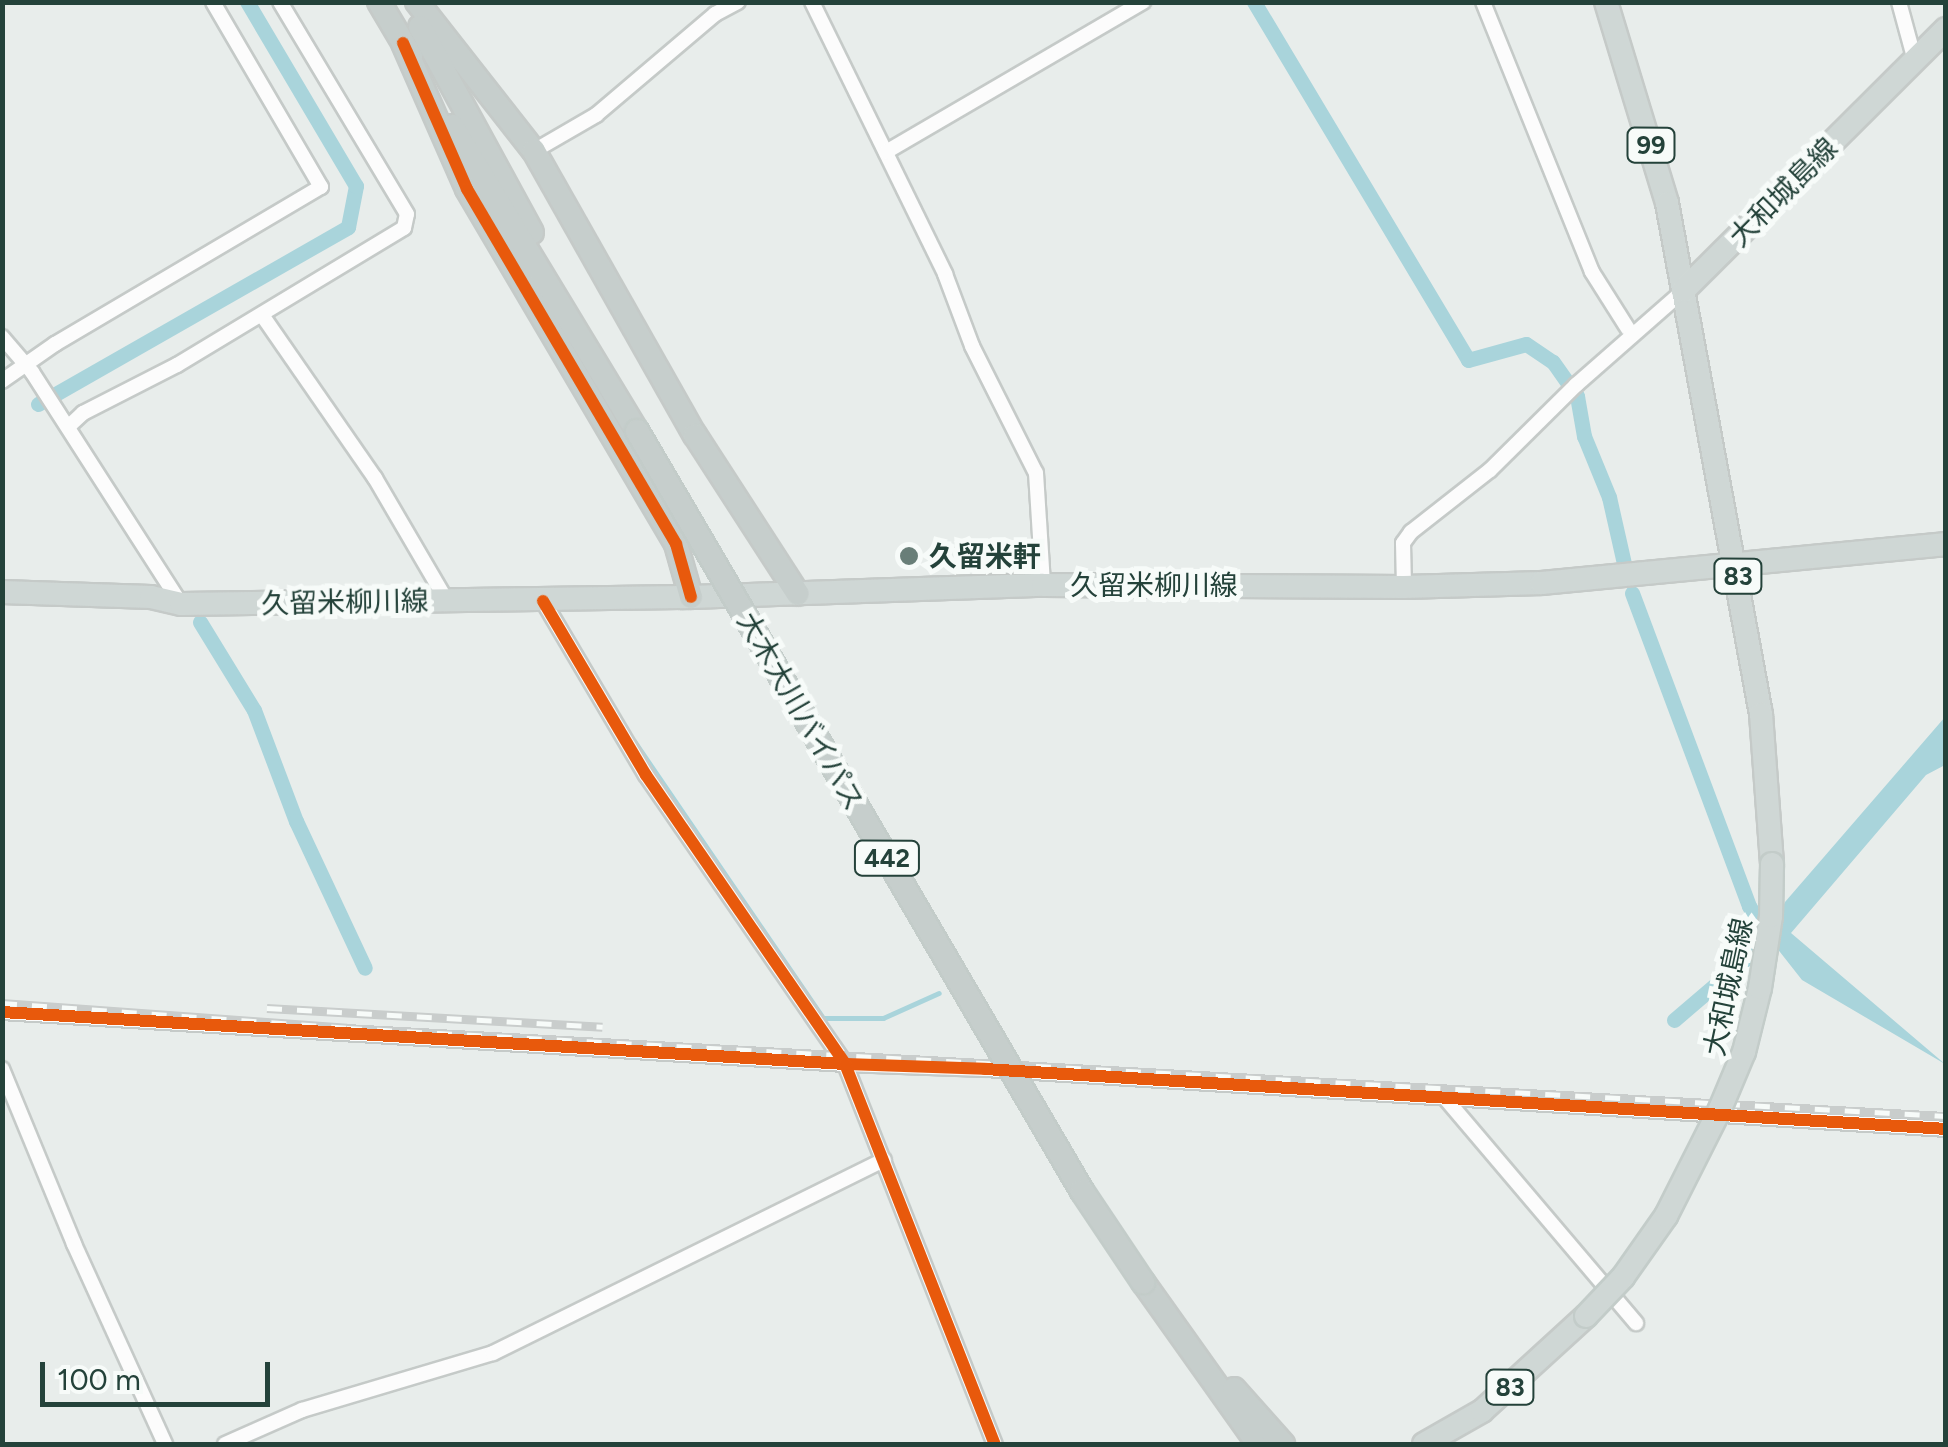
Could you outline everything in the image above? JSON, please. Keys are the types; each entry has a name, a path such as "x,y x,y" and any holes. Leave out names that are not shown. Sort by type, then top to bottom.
{"highway":[{"name":"大木大川バイパス","path":"379,2 637,432 1082,1192 1258,1444"},
{"name":"大木大川バイパス","path":"406,2 637,432"},
{"path":"417,2 534,150 695,435 798,594"},
{"name":"442","path":"403,43 467,189 676,544 690,598"},
{"name":"大木大川バイパス","path":"1188,1346 1224,1376 1283,1444"}],"main road":[{"name":"99","path":"1606,2 1667,202 1683,291"},
{"name":"大和城島線","path":"1424,1444 1482,1410 1623,1277 1666,1216 1738,1066 1760,988 1771,916 1772,864 1761,714 1683,291 1946,28"},
{"name":"久留米柳川線","path":"2,592 151,597 182,604 690,598 1043,584 1542,584 1946,544"}],"street":[{"path":"4,380 29,369 321,187 214,2"},
{"path":"66,423 262,315 404,228 407,214 280,2"},
{"path":"534,150 596,115 711,8 738,2"},
{"path":"812,2 945,274 972,346 1036,473 1043,584"},
{"path":"886,152 1143,2"},
{"path":"1483,2 1592,272 1628,329"},
{"path":"1899,2 1916,62"},
{"path":"1404,587 1403,542 1411,532 1490,470 1572,389 1683,291"},
{"path":"262,315 375,478 447,601"},
{"path":"2,337 66,423 182,604"},
{"path":"543,601 646,775 845,1064 996,1444"},
{"path":"2,1012 1946,1130"},
{"path":"2,1069 74,1244 165,1444"},
{"path":"1446,1099 1636,1323"},
{"path":"224,1444 302,1410 493,1353 884,1160"}],"water":[{"path":"1945,717 1945,765 1926,775 1791,933 1945,1064 1802,980 1769,938 1785,902"}],"waterway":[{"path":"38,404 348,227 356,186 247,2"},
{"path":"1254,2 1468,360 1526,344 1553,362 1577,396 1584,436 1609,497 1625,568"},
{"path":"1632,593 1749,906 1769,938"},
{"path":"200,622 254,710 296,821 365,968"},
{"path":"634,741 823,1018 883,1018 939,993"},
{"path":"1674,1020 1770,938"}],"railway":[{"path":"2,1003 347,1028 1946,1116"},
{"path":"267,1008 602,1027"}],"cycle path":[{"path":"403,43 467,189 676,544 691,597"},
{"path":"543,601 646,775 845,1064 985,1069 1946,1129"},
{"path":"2,1012 845,1064 995,1444"}],"place":[{"name":"久留米軒","path":"909,556"}]}
